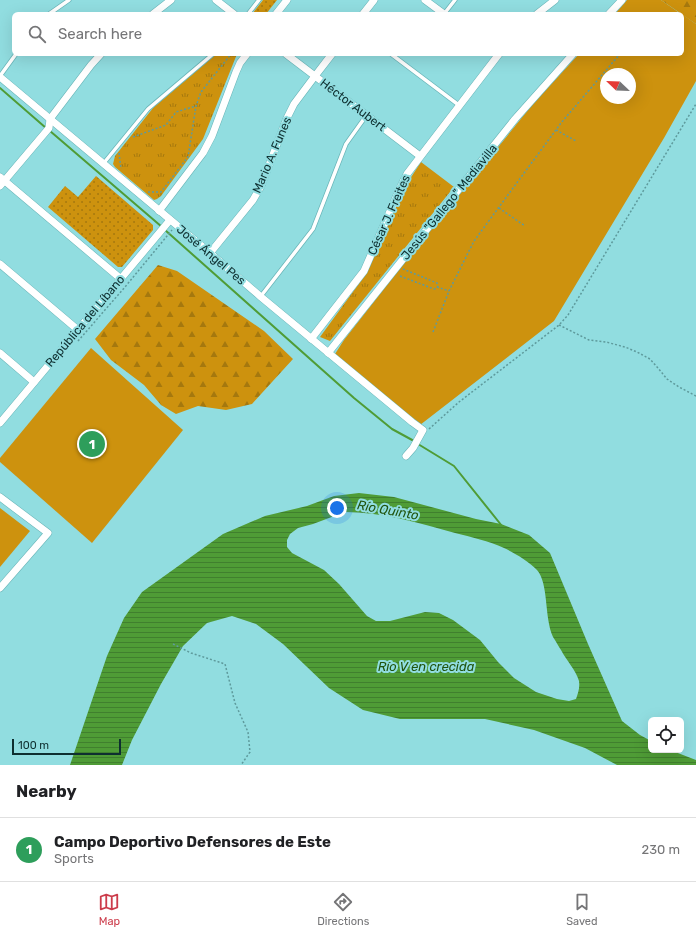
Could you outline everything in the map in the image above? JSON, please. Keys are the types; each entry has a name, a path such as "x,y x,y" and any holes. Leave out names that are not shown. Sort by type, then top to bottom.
{"street":[{"path":"156,12 171,0"},
{"path":"216,0 231,12"},
{"path":"278,12 287,0"},
{"path":"365,12 374,0"},
{"path":"425,0 441,12"},
{"path":"540,12 555,0"},
{"path":"611,12 622,0"},
{"path":"99,56 50,119 49,128 2,181 121,279"},
{"path":"159,211 203,153 212,136 236,72 245,56"},
{"name":"Héctor Aubert","path":"289,56 420,156"},
{"name":"Mario A. Funes","path":"210,254 253,200 261,186 287,118 294,104 330,56"},
{"name":"César J. Freites","path":"311,339 364,271 400,186 407,174 497,56"},
{"name":"Jesús \"Gallego\" Mediavilla","path":"328,353 515,119 571,56"},
{"name":"José Ángel Pes","path":"0,76 260,297 412,422 422,432"},
{"name":"República del Líbano","path":"0,422 170,220"},
{"path":"0,264 78,330"},
{"path":"0,353 34,382"},
{"path":"406,456 413,448 422,432"},
{"path":"0,497 48,533 0,588"}],"lane":[{"path":"52,12 69,0"},
{"path":"250,12 259,0"},
{"path":"446,12 455,0"},
{"path":"0,76 15,56"},
{"path":"103,164 148,109 211,56"},
{"path":"394,56 460,106"},
{"path":"260,297 313,229 346,144 366,116"}],"path":[{"path":"143,188 149,192 162,192 188,157 196,106 201,92 229,56"},
{"path":"433,332 450,291 474,241 556,130 618,56"},
{"path":"422,432 430,428 459,402 559,325 568,315 696,104"},
{"path":"132,137 166,125 176,112 196,106"},
{"path":"556,130 576,141"},
{"path":"121,170 119,154 123,148"},
{"path":"499,208 525,226"},
{"path":"397,266 437,283 437,287"},
{"path":"392,273 434,289 437,287 450,291"},
{"path":"559,325 589,340 606,342 637,352 650,359 667,379 678,387 696,396"},
{"path":"173,644 191,653 226,664 235,703 248,732 250,752 241,765"}],"green space":[{"path":"263,0 277,0 268,12 254,12"},
{"path":"627,0 661,0 678,12 617,12"},
{"path":"661,0 696,0 696,24 684,16 684,12 678,12"},
{"path":"684,15 696,24 696,81 664,138 554,321 420,425 335,354 344,340 533,104 577,56 684,56"},
{"path":"214,56 236,56 203,139 161,196 154,200 113,164 115,156 153,108"},
{"path":"421,162 454,187 330,341 320,337 366,274 404,188"},
{"path":"96,176 153,225 153,230 122,267 118,267 48,207 65,186 78,197"},
{"path":"158,265 177,271 264,331 293,359 252,404 226,410 198,406 176,414 161,405 144,385 111,360 95,339"},
{"path":"91,348 183,430 92,543 0,462 0,458"},
{"path":"0,508 30,531 0,567"}],"water":[{"name":"Río V en crecida","path":"359,493 394,497 476,519 501,524 529,535 550,553 622,721 648,739 648,753 678,753 696,760 696,765 617,765 585,748 534,730 485,719 400,719 363,710 329,688 283,644 256,624 232,616 207,623 183,646 161,684 132,740 122,765 70,765 107,656 124,618 142,592 223,534 265,516 307,506 334,496","holes":["345,512 373,514 401,519 486,541 512,552 534,567 541,576 545,592 548,620 553,637 578,677 579,688 576,699 569,701 557,699 536,692 514,678 498,662 480,640 453,620 439,613 425,612 390,621 376,621 367,616 339,584 324,570 292,553 287,547 287,540 290,534 298,528"]}],"waterway":[{"path":"0,88 46,128"},
{"path":"50,131 162,227"},
{"path":"165,230 354,398 392,429 414,441"},
{"path":"418,444 454,466 502,526"}],"place":[{"name":"Campo Deportivo Defensores de Este","path":"92,444"}],"water label":[{"name":"Río Quinto","path":"388,510"}]}
